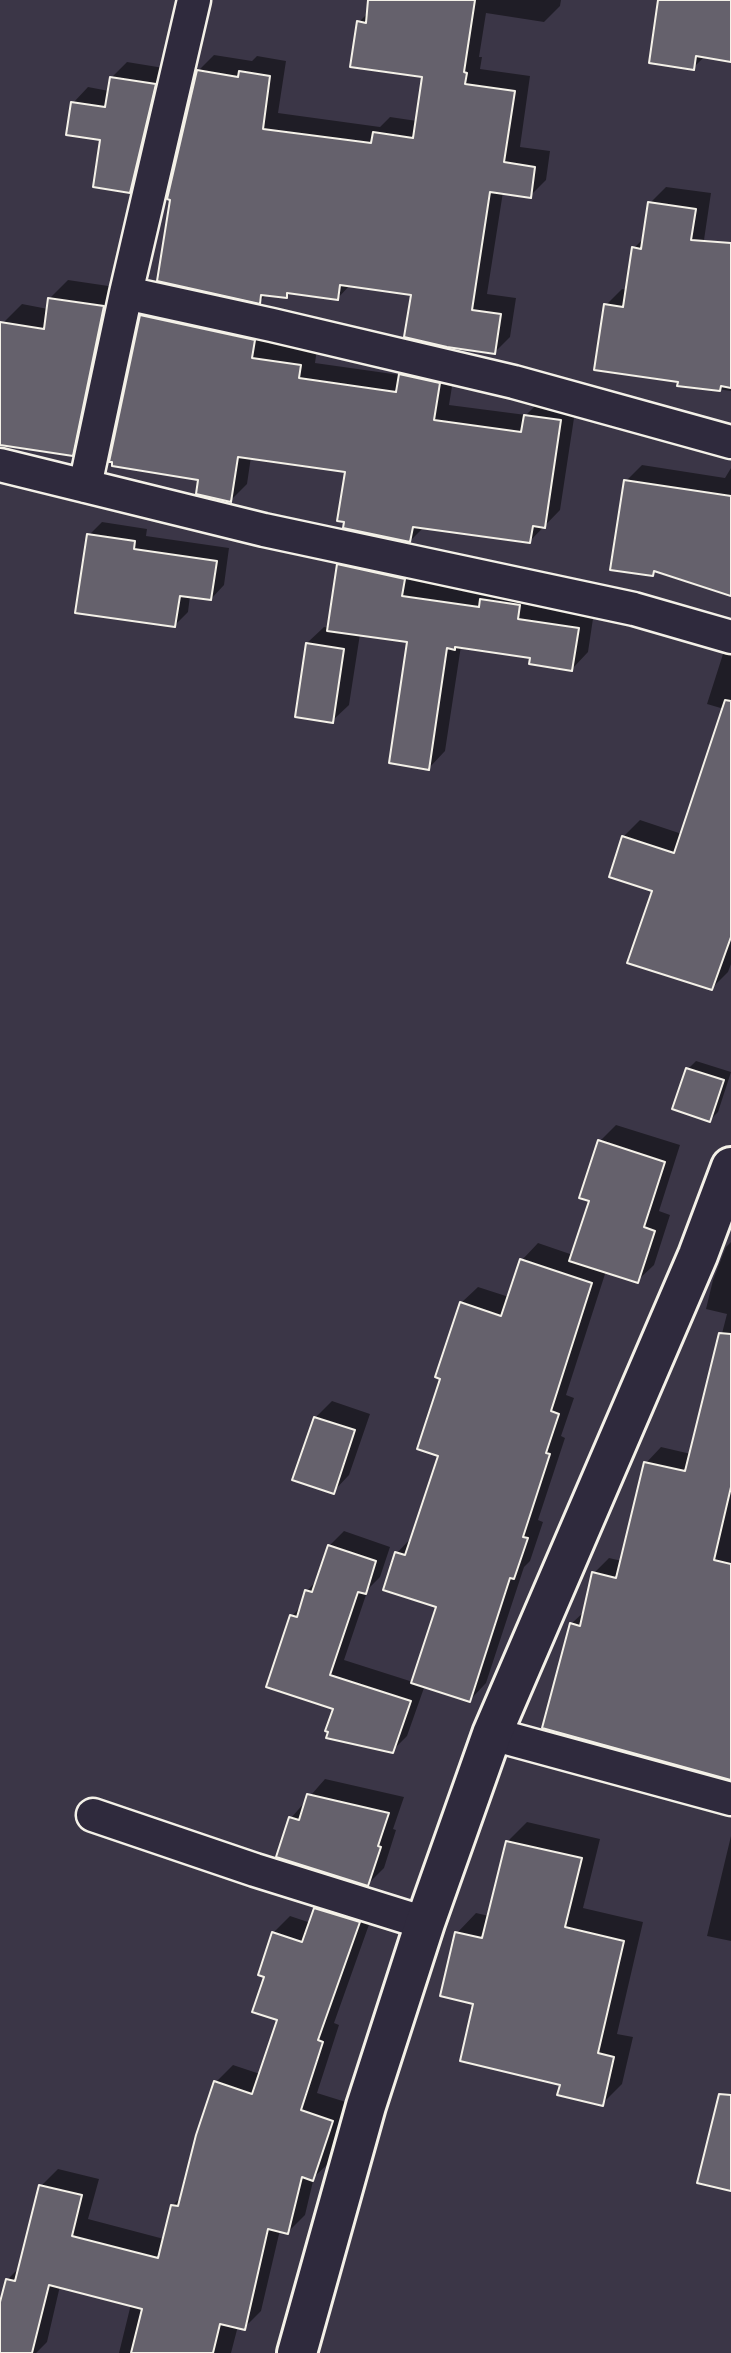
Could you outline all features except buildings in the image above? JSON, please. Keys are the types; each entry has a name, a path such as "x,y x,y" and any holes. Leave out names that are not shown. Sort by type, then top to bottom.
{"street":[{"path":"85,486 126,293 194,0"},
{"path":"126,293 500,379 731,442"},
{"path":"0,465 264,530 634,609 731,638"},
{"path":"297,2353 366,2106 425,1923 492,1734 698,1255 731,1167"},
{"path":"492,1734 731,1799"},
{"path":"93,1815 255,1870 425,1923"}]}
